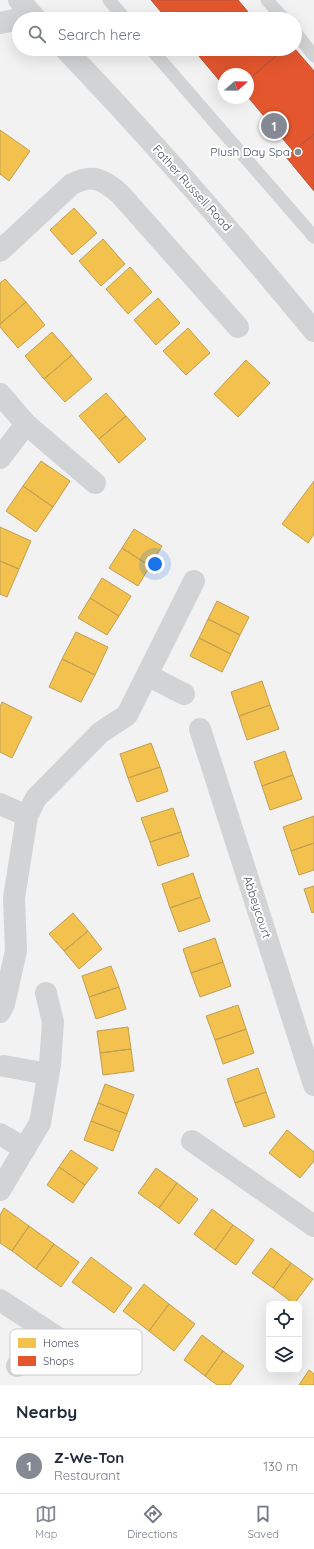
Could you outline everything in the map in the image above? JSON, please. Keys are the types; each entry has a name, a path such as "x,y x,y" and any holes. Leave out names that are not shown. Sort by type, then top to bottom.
{"street":[{"path":"19,0 30,12"},
{"path":"0,23 12,20"},
{"name":"Father Russell Road","path":"72,56 103,88 228,227 314,331"},
{"path":"0,251 72,184 87,178 97,179 107,183 120,194 238,327"},
{"path":"0,394 26,424 95,484"},
{"path":"0,458 26,424"},
{"path":"0,1012 4,1004 16,951 14,898 27,816 36,798 100,733 126,716 194,581"},
{"path":"147,675 184,694"},
{"name":"Abbeycourt","path":"200,730 314,1085"},
{"path":"0,804 27,816"},
{"path":"0,1190 40,1124 48,1074 52,1022 46,993"},
{"path":"4,1066 48,1074"},
{"path":"0,1134 25,1149"},
{"path":"192,1141 314,1226"},
{"path":"0,1300 44,1329"}],"lane":[{"path":"109,0 119,12"},
{"path":"267,0 278,12"},
{"path":"302,41 314,56"},
{"path":"157,56 314,237"}],"building: Homes":[{"path":"0,130 30,151 9,181 0,174"},
{"path":"74,208 97,233 72,255 50,230"},
{"path":"103,239 125,264 101,286 79,261"},
{"path":"130,267 152,292 128,314 106,289"},
{"path":"5,279 26,302 0,324 0,283"},
{"path":"158,298 180,323 156,345 134,320"},
{"path":"26,302 45,325 18,348 0,327 0,324"},
{"path":"188,328 210,353 186,375 163,351"},
{"path":"52,332 72,355 44,379 25,356"},
{"path":"72,355 92,379 65,402 44,379"},
{"path":"246,360 270,383 238,417 214,394"},
{"path":"106,393 126,416 99,439 79,416"},
{"path":"126,416 146,439 119,463 99,439"},
{"path":"41,461 70,481 53,507 23,486"},
{"path":"314,481 314,534 308,543 282,524"},
{"path":"23,486 53,507 36,532 6,511"},
{"path":"0,527 31,541 19,569 0,561"},
{"path":"134,529 162,546 150,566 122,548"},
{"path":"122,548 150,566 138,586 109,568"},
{"path":"0,561 19,569 7,597 0,594"},
{"path":"102,578 131,596 119,616 90,598"},
{"path":"90,598 119,616 107,635 78,618"},
{"path":"217,601 249,617 240,635 208,619"},
{"path":"208,619 240,635 231,654 199,638"},
{"path":"76,632 108,647 95,675 62,659"},
{"path":"199,638 231,654 222,672 190,656"},
{"path":"62,659 95,675 81,702 49,687"},
{"path":"262,681 270,705 239,716 231,692"},
{"path":"2,702 32,717 12,758 0,752 0,707"},
{"path":"270,705 279,729 247,740 239,716"},
{"path":"151,743 160,767 128,778 120,754"},
{"path":"285,751 293,775 262,786 254,762"},
{"path":"160,767 168,791 137,802 128,778"},
{"path":"293,775 302,799 270,810 262,786"},
{"path":"173,808 181,832 150,842 141,818"},
{"path":"314,816 314,843 291,851 283,827"},
{"path":"181,832 189,856 158,866 150,842"},
{"path":"314,843 314,870 299,875 291,851"},
{"path":"193,873 201,897 170,908 162,884"},
{"path":"314,886 314,912 312,913 304,889"},
{"path":"201,897 210,921 179,932 170,908"},
{"path":"73,913 88,931 64,951 49,934"},
{"path":"88,931 102,949 79,969 64,951"},
{"path":"215,938 223,962 191,973 183,949"},
{"path":"223,962 231,986 200,997 191,973"},
{"path":"111,966 119,987 89,997 82,976"},
{"path":"119,987 126,1009 96,1019 89,997"},
{"path":"238,1005 246,1029 215,1040 206,1016"},
{"path":"128,1027 131,1049 100,1053 97,1031"},
{"path":"246,1029 254,1053 223,1064 215,1040"},
{"path":"131,1049 134,1071 103,1075 100,1053"},
{"path":"258,1068 266,1092 235,1103 227,1079"},
{"path":"105,1084 134,1095 127,1114 98,1103"},
{"path":"266,1092 275,1117 244,1127 235,1103"},
{"path":"98,1103 127,1114 120,1132 91,1121"},
{"path":"91,1121 120,1132 113,1151 84,1140"},
{"path":"287,1130 314,1152 314,1161 300,1178 269,1153"},
{"path":"71,1150 98,1168 85,1185 59,1167"},
{"path":"59,1167 85,1185 73,1203 47,1185"},
{"path":"156,1168 177,1183 159,1208 138,1193"},
{"path":"177,1183 198,1199 179,1224 159,1208"},
{"path":"4,1208 29,1226 12,1251 0,1243 0,1215"},
{"path":"212,1209 233,1225 215,1250 194,1234"},
{"path":"233,1225 254,1240 236,1265 215,1250"},
{"path":"29,1226 54,1244 36,1269 12,1251"},
{"path":"54,1244 79,1262 61,1287 36,1269"},
{"path":"271,1248 291,1263 273,1288 252,1273"},
{"path":"91,1257 132,1288 114,1313 72,1282"},
{"path":"291,1263 313,1279 296,1301 290,1301 273,1288"},
{"path":"144,1284 169,1304 149,1331 123,1311"},
{"path":"169,1304 195,1324 174,1351 149,1331"},
{"path":"202,1335 223,1351 205,1376 184,1360"},
{"path":"223,1351 244,1366 230,1385 217,1385 205,1376"},
{"path":"309,1370 314,1374 314,1385 299,1385"}],"building: Shops":[{"path":"151,0 238,0 248,12 161,12"},
{"path":"199,56 276,56 254,75 254,68 218,68 218,79"},
{"path":"276,56 301,56 314,71 314,134 293,151 254,104 254,75"},
{"path":"314,134 314,191 286,157"}],"place":[{"name":"Z-We-Ton","path":"274,126"},
{"name":"Plush Day Spa","path":"298,152"}]}
